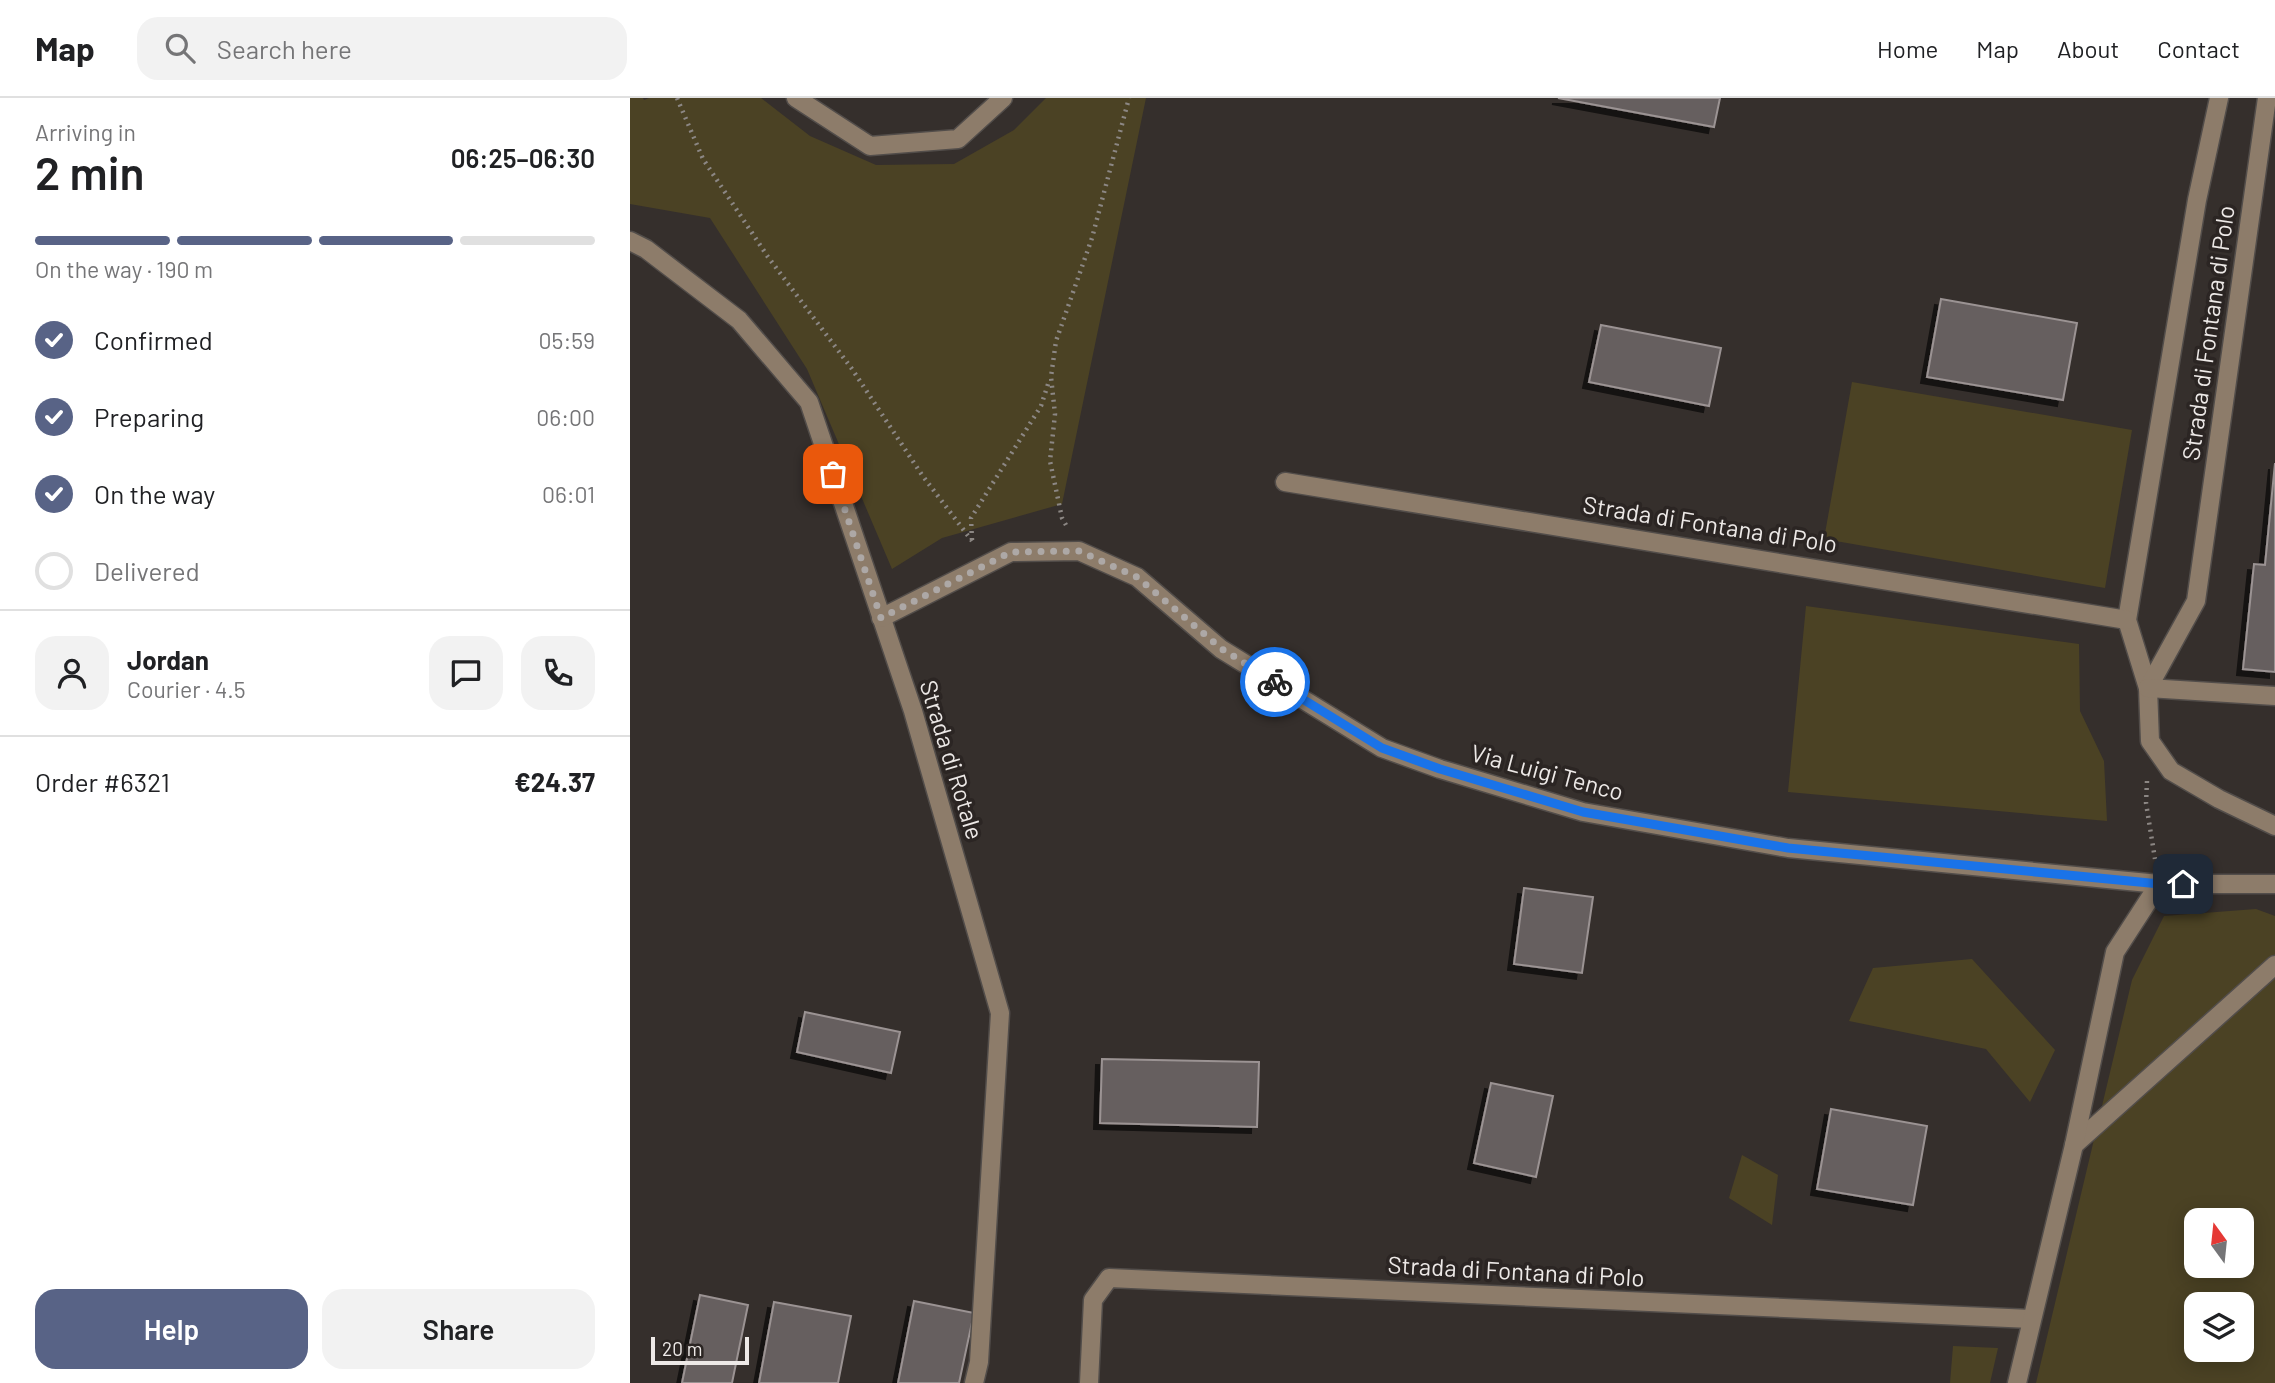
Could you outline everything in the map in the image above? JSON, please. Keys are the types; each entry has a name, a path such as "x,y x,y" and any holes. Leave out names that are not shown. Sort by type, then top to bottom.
{"street":[{"path":"796,98 870,146 958,139 1003,98"},
{"name":"Strada di Fontana di Polo","path":"2150,741 2148,688 2127,620 2197,200 2219,98"},
{"name":"Strada di Fontana di Polo","path":"2148,688 2196,601 2267,98"},
{"name":"Strada di Rotale","path":"630,241 646,249 739,320 809,402 912,711 1000,1013 980,1338 974,1383"},
{"name":"Strada di Fontana di Polo","path":"1285,482 2127,620"},
{"name":"Via Luigi Tenco","path":"881,618 1011,552 1079,551 1137,577 1222,649 1382,748 1440,769 1583,812 1788,848 2160,884 2275,884"},
{"path":"2148,688 2275,696"},
{"path":"2150,741 2171,771 2219,799 2275,826"},
{"path":"2017,1383 2074,1145 2115,952 2160,884"},
{"path":"2074,1145 2275,965"},
{"name":"Strada di Fontana di Polo","path":"1089,1383 1093,1300 1109,1278 2031,1319"}],"path":[{"path":"677,98 703,159 768,257 852,369 922,475 972,541 982,567"},
{"path":"972,541 971,518 1041,406 1051,377 1056,341 1092,238 1129,98"},
{"path":"1051,377 1055,414 1050,461 1062,518 1079,551"},
{"path":"2150,741 2146,803 2160,884"}],"shaded area":[{"path":"630,98 761,98 810,136 876,165 954,164 1014,130 1046,98 1146,98 1062,504 942,538 892,569 807,369 710,218 630,204"},
{"path":"1852,382 2132,430 2105,588 1824,539"},
{"path":"1806,606 2079,644 2080,711 2104,761 2107,821 1788,792"},
{"path":"2256,909 2275,916 2275,1383 2036,1383 2132,980 2164,916"},
{"path":"1972,959 2055,1050 2030,1102 1986,1049 1849,1021 1873,968"},
{"path":"1742,1155 1778,1175 1772,1225 1729,1198"},
{"path":"1953,1346 1998,1348 1990,1383 1950,1383"}],"building":[{"path":"1558,98 1720,98 1714,127"},
{"path":"1941,299 2077,323 2063,400 1927,377"},
{"path":"1601,325 1721,348 1709,406 1589,382"},
{"path":"2275,463 2275,672 2243,669 2254,564 2265,565"},
{"path":"1524,888 1593,897 1582,973 1514,964"},
{"path":"805,1012 900,1032 891,1073 797,1052"},
{"path":"1102,1059 1259,1062 1257,1127 1100,1123"},
{"path":"1491,1083 1553,1096 1536,1177 1474,1163"},
{"path":"1831,1109 1927,1126 1913,1205 1817,1189"},
{"path":"700,1295 748,1305 732,1383 682,1383"},
{"path":"914,1301 974,1313 959,1383 898,1383"},
{"path":"774,1302 851,1316 838,1383 759,1383"}],"way so far":[{"path":"833,474 881,618 1011,552 1079,551 1137,577 1222,649 1275,682"}],"route":[{"path":"1275,682 1382,748 1440,769 1583,812 1788,848 2183,884"}]}
